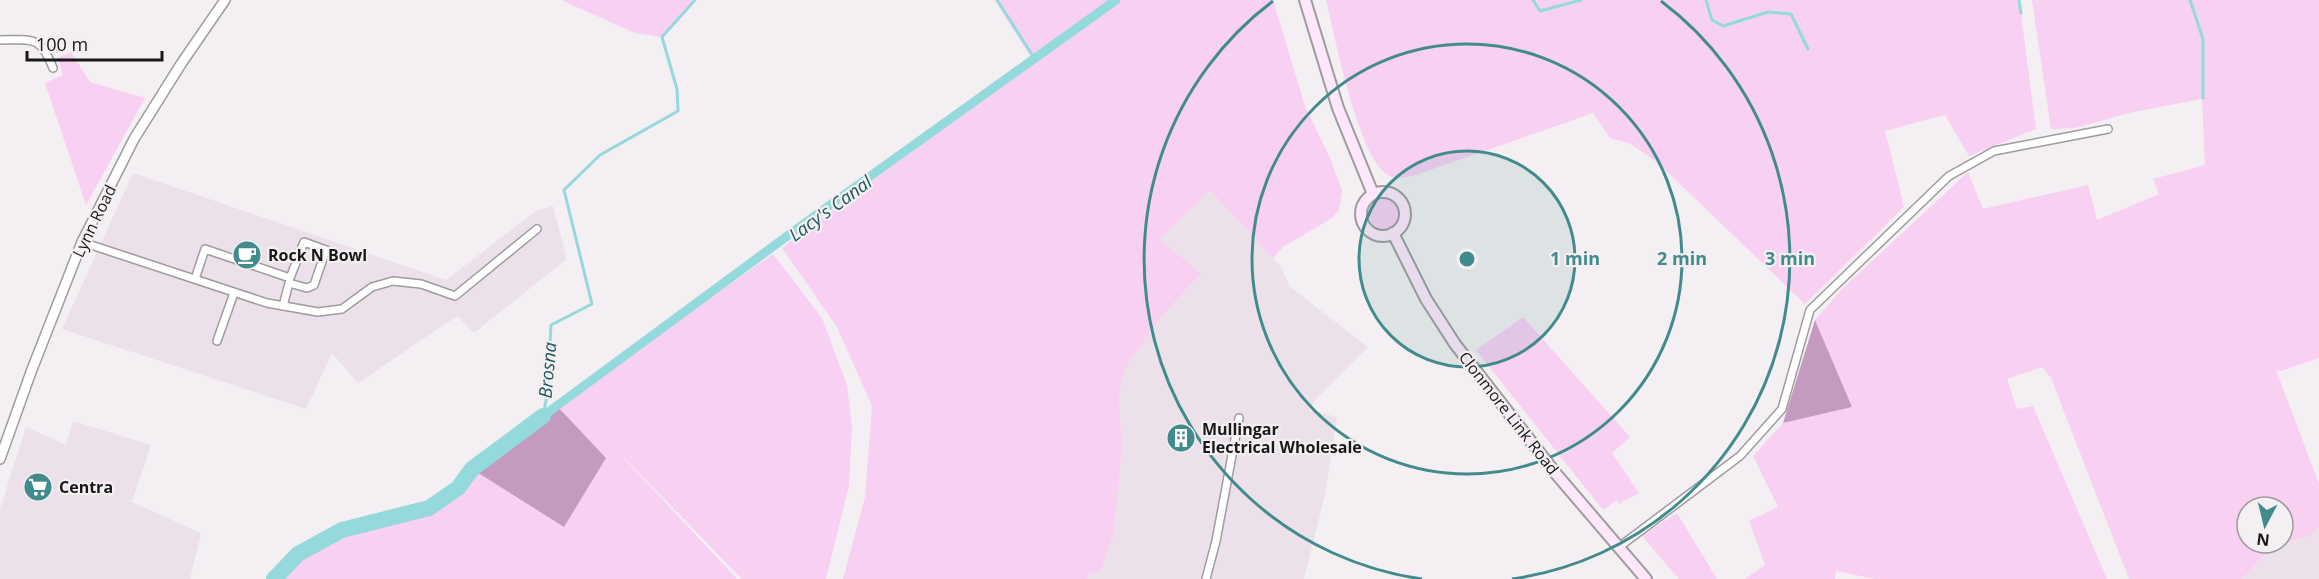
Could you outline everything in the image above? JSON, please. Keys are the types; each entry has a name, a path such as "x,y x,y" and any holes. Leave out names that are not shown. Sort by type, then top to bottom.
{"main road":[{"path":"1305,0 1338,108 1373,194"},
{"path":"1386,192 1398,198 1402,203 1404,217 1393,233 1380,236 1368,230 1364,225 1361,211 1373,194 1386,192"},
{"name":"Clonmore Link Road","path":"1393,233 1426,299 1455,344 1557,475 1646,579"}],"street":[{"name":"Lynn Road","path":"0,459 82,242 134,139 225,0"},
{"path":"0,40 27,40 39,43 46,50 53,68"},
{"path":"1619,547 1740,456 1782,409 1810,310 1949,176 1994,152 2108,129"},
{"path":"82,242 267,303 318,312 342,309 372,287 393,281 422,284 455,296 537,229"},
{"path":"195,279 205,249 290,278 304,242 326,250 314,285 307,288 289,283 283,306"},
{"path":"217,341 234,293"},
{"path":"1206,579 1216,541 1239,418"}],"shaded area":[{"path":"561,0 695,0 662,37 635,33"},
{"path":"995,0 1273,0 1305,106 1331,160 1342,191 1339,210 1332,218 1283,247 1273,258 1210,190 1160,239 1201,274 1162,315 1124,370 1119,393 1122,449 1114,531 1100,571 1090,572 1087,579 843,579 865,497 872,406 837,327 782,248 1033,61"},
{"path":"1326,0 2019,0 2036,129 1969,156 1945,115 1885,131 1904,207 1805,304 1658,163 1631,144 1610,138 1593,113 1413,176 1398,178 1390,176 1379,166 1368,148 1358,123 1349,96"},
{"path":"2032,0 2319,0 2319,358 2281,371 2276,370 2319,484 2319,527 2309,536 2295,540 2295,495 2235,495 2235,555 2265,555 2242,579 2129,579 2051,378 2042,367 2007,379 2017,409 2033,406 2107,579 1875,579 1836,571 1835,579 1745,579 1765,565 1749,521 1778,507 1753,456 1783,423 1852,407 1815,320 1841,290 1968,172 1983,209 2088,185 2097,220 2159,194 2153,179 2205,165 2202,99 2133,112 2075,128 2051,129"},
{"path":"71,52 90,82 145,98 86,205 45,83 63,75 58,58"},
{"path":"133,173 446,280 536,211 553,206 567,259 474,333 457,316 358,383 332,353 306,409 62,329"},
{"path":"1210,190 1282,268 1289,286 1368,347 1315,400 1309,410 1337,417 1325,494 1304,579 1087,579 1114,531 1122,449 1119,393 1122,373 1162,315 1200,274 1160,239"},
{"path":"1384,199 1390,200 1398,208 1398,220 1390,228 1384,229 1378,228 1370,220 1369,214 1370,208 1378,200"},
{"path":"773,254 822,318 847,385 852,426 849,485 826,579 742,579 605,438 737,579 274,579 298,554 342,530 429,508 457,488 472,469 564,527 606,458 557,406"},
{"path":"1523,317 1630,437 1612,453 1639,493 1619,504 1617,500 1603,510 1476,350"},
{"path":"1815,320 1852,407 1783,423"},
{"path":"557,406 606,458 564,527 472,469"},
{"path":"73,421 151,445 132,501 123,498 201,533 190,579 0,579 0,509 26,427 66,445"},
{"path":"1677,513 1717,579 1679,579 1642,536"},
{"path":"2319,527 2319,579 2242,579 2265,555 2295,555 2295,540 2309,536"}],"waterway":[{"name":"Brosna","path":"543,416 547,396 551,325 592,304 564,190 600,155 678,111 677,89 662,37 695,0"},
{"path":"997,0 1035,59"},
{"name":"Lacy's Canal","path":"543,416 809,220 1116,0"},
{"path":"1533,0 1540,11 1581,0"},
{"path":"1706,0 1712,20 1723,26 1768,12 1791,14 1808,49"},
{"path":"2019,0 2021,13"},
{"path":"2190,0 2203,39 2203,98"},
{"name":"Brosna","path":"274,579 298,554 342,530 429,508 458,488 472,469 543,416"}],"place":[{"name":"Rock N Bowl","path":"247,255"},
{"name":"Mullingar Electrical Wholesale","path":"1181,438"},
{"name":"Centra","path":"38,487"}]}
